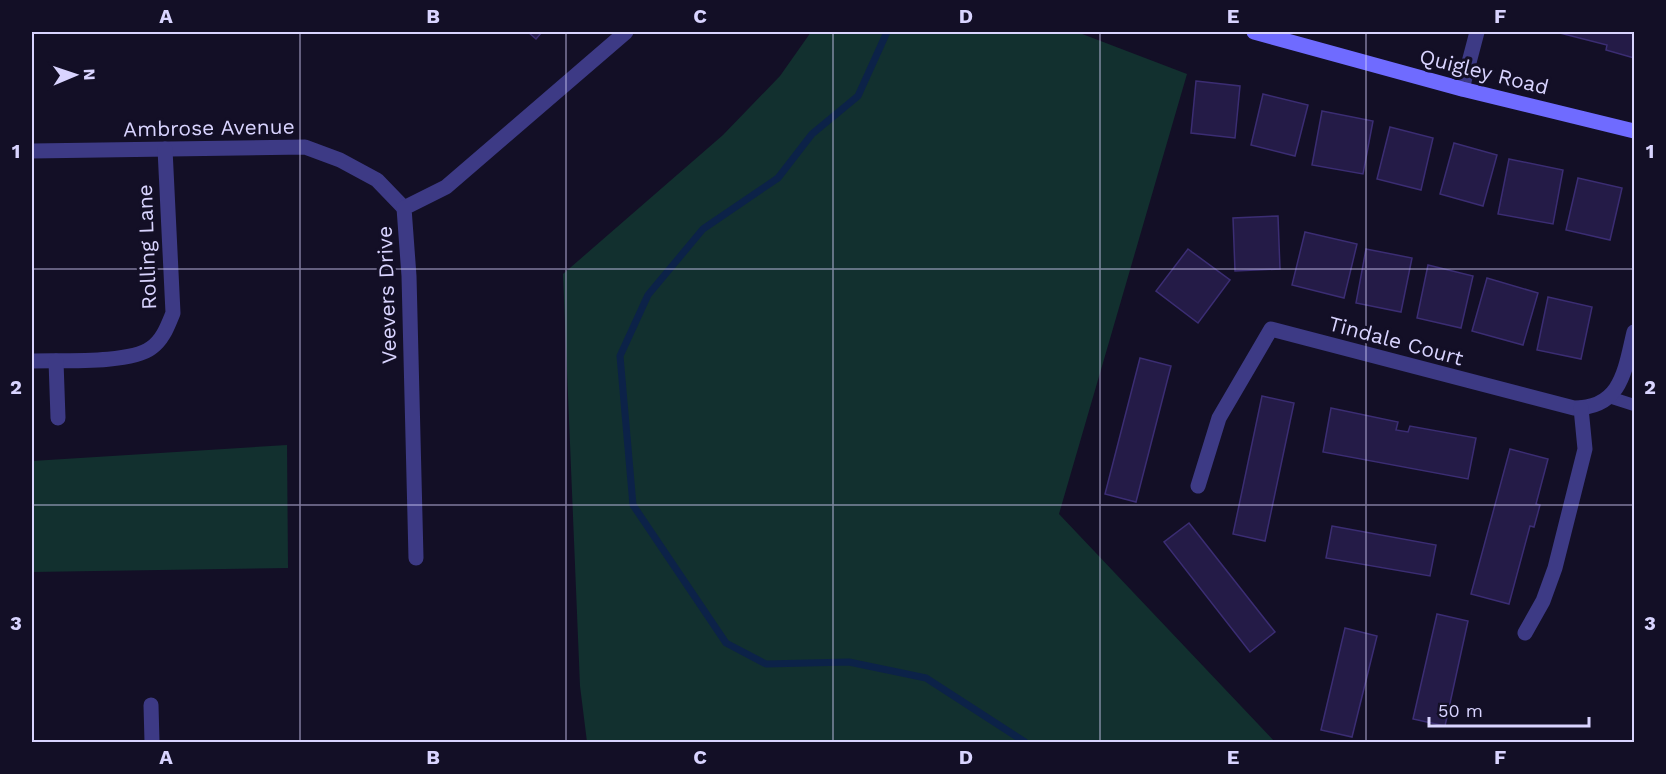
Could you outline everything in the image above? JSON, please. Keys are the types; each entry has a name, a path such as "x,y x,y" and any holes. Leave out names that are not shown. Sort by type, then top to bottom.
{"street":[{"name":"Veevers Drive","path":"416,558 409,276 404,208 446,187 626,32"},
{"name":"Quigley Road","path":"1254,32 1462,89 1635,131"},
{"path":"1462,89 1477,32"},
{"name":"Ambrose Avenue","path":"32,151 305,147 340,160 376,180 404,208"},
{"name":"Rolling Lane","path":"32,361 130,357 152,348 162,336 173,313 165,149"},
{"name":"Tindale Court","path":"1198,486 1219,418 1271,329 1566,408 1596,405 1609,397"},
{"path":"1609,397 1622,379 1635,332"},
{"path":"56,360 58,418"},
{"path":"1525,633 1543,601 1555,568 1585,449 1581,408"},
{"path":"151,705 152,742"}],"lane":[{"path":"1609,397 1635,405"}],"green space":[{"path":"811,32 1077,32 1187,74 1059,514 1275,742 587,742 580,686 563,274 723,135 780,76"},
{"path":"287,445 288,568 32,572 32,461"}],"building":[{"path":"528,32 542,32 536,39"},
{"path":"1556,32 1634,32 1634,58 1606,50 1607,45"},
{"path":"1196,81 1240,86 1235,138 1191,133"},
{"path":"1263,94 1308,105 1295,156 1251,145"},
{"path":"1322,111 1373,121 1363,174 1312,165"},
{"path":"1390,127 1433,138 1421,190 1377,179"},
{"path":"1454,143 1497,155 1483,206 1440,194"},
{"path":"1509,159 1563,170 1553,224 1498,214"},
{"path":"1578,178 1622,188 1610,240 1566,230"},
{"path":"1278,216 1280,269 1235,271 1233,218"},
{"path":"1305,232 1357,244 1344,298 1292,285"},
{"path":"1188,249 1230,280 1198,323 1156,291"},
{"path":"1366,249 1412,258 1401,312 1356,303"},
{"path":"1428,265 1473,276 1461,328 1417,318"},
{"path":"1487,278 1538,293 1523,345 1472,331"},
{"path":"1548,297 1592,307 1581,359 1537,350"},
{"path":"1140,358 1171,366 1136,502 1105,494"},
{"path":"1262,396 1294,403 1265,541 1233,534"},
{"path":"1331,408 1398,422 1396,430 1408,432 1410,426 1476,438 1468,479 1323,452"},
{"path":"1510,449 1548,459 1536,504 1540,505 1534,527 1530,526 1509,604 1471,594"},
{"path":"1189,523 1275,632 1250,652 1164,542"},
{"path":"1332,526 1436,545 1430,576 1326,558"},
{"path":"1437,614 1468,621 1445,726 1413,719"},
{"path":"1345,628 1377,636 1352,737 1321,730"}],"waterway":[{"path":"887,32 858,96 812,134 778,178 703,229 648,295 620,356 633,505 726,643 766,664 849,662 926,678 1025,742"}]}
